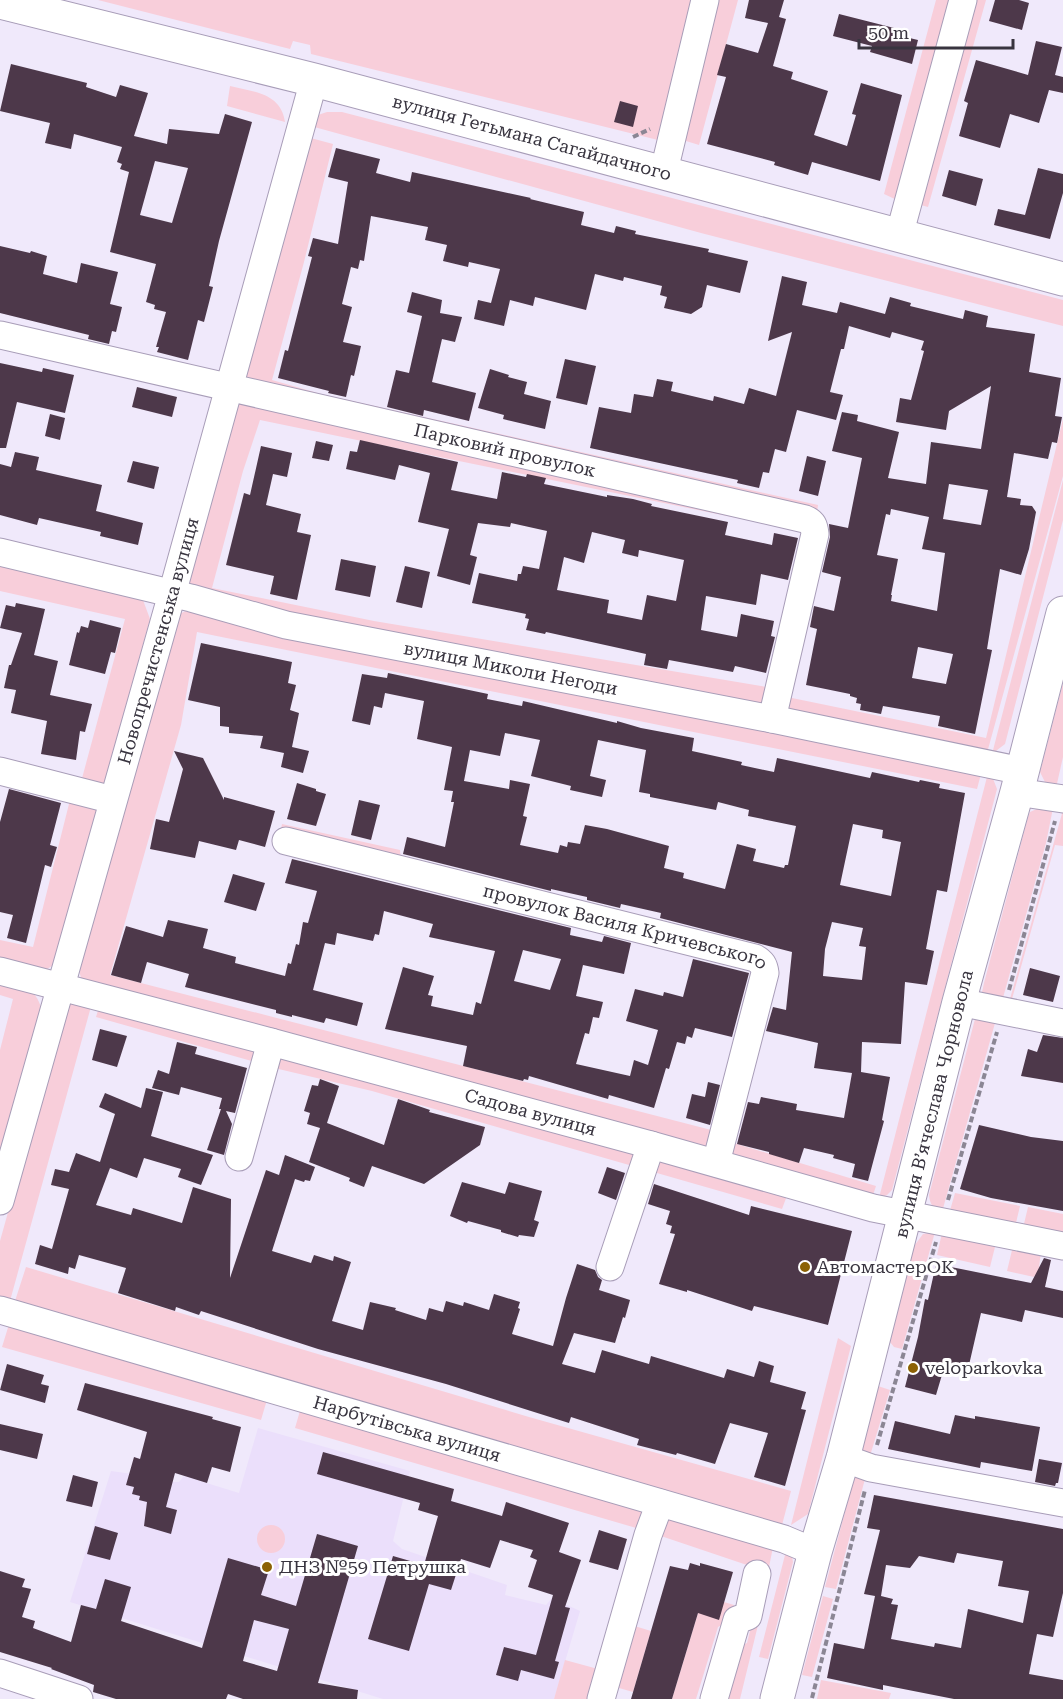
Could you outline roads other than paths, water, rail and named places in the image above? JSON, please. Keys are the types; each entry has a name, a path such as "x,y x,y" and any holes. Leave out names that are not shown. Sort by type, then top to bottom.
{"main road":[{"name":"вулиця Гетьмана Сагайдачного","path":"0,2 314,80 663,175 1063,279"},
{"name":"вулиця Вʼячеслава Чорновола","path":"777,1699 815,1552 843,1458 959,1002 1063,613"}],"street":[{"path":"663,175 705,0"},
{"path":"899,237 963,0"},
{"name":"Новопречистенська вулиця","path":"0,1202 314,80"},
{"name":"Парковий провулок","path":"0,335 806,519 811,522 815,534 771,719"},
{"name":"вулиця Миколи Негоди","path":"0,552 172,594 286,625 771,719 1019,781 1059,809"},
{"path":"0,771 113,800"},
{"name":"провулок Василя Кричевського","path":"286,841 761,961 765,973 716,1163"},
{"name":"Садова вулиця","path":"0,971 651,1145 873,1208 1063,1246"},
{"path":"959,1002 1063,1023"},
{"path":"239,1157 271,1042"},
{"path":"609,1267 651,1145"},
{"name":"Нарбутівська вулиця","path":"0,1310 784,1539 815,1552"},
{"path":"843,1458 871,1468 1063,1503"},
{"path":"601,1699 648,1535 660,1503"},
{"path":"714,1699 737,1620 748,1616 757,1574"},
{"path":"0,1673 79,1699"}],"place":[{"name":"АвтомастерОК","path":"805,1267"},
{"name":"veloparkovka","path":"913,1368"},
{"name":"ДНЗ №59 Петрушка","path":"267,1567"}]}
